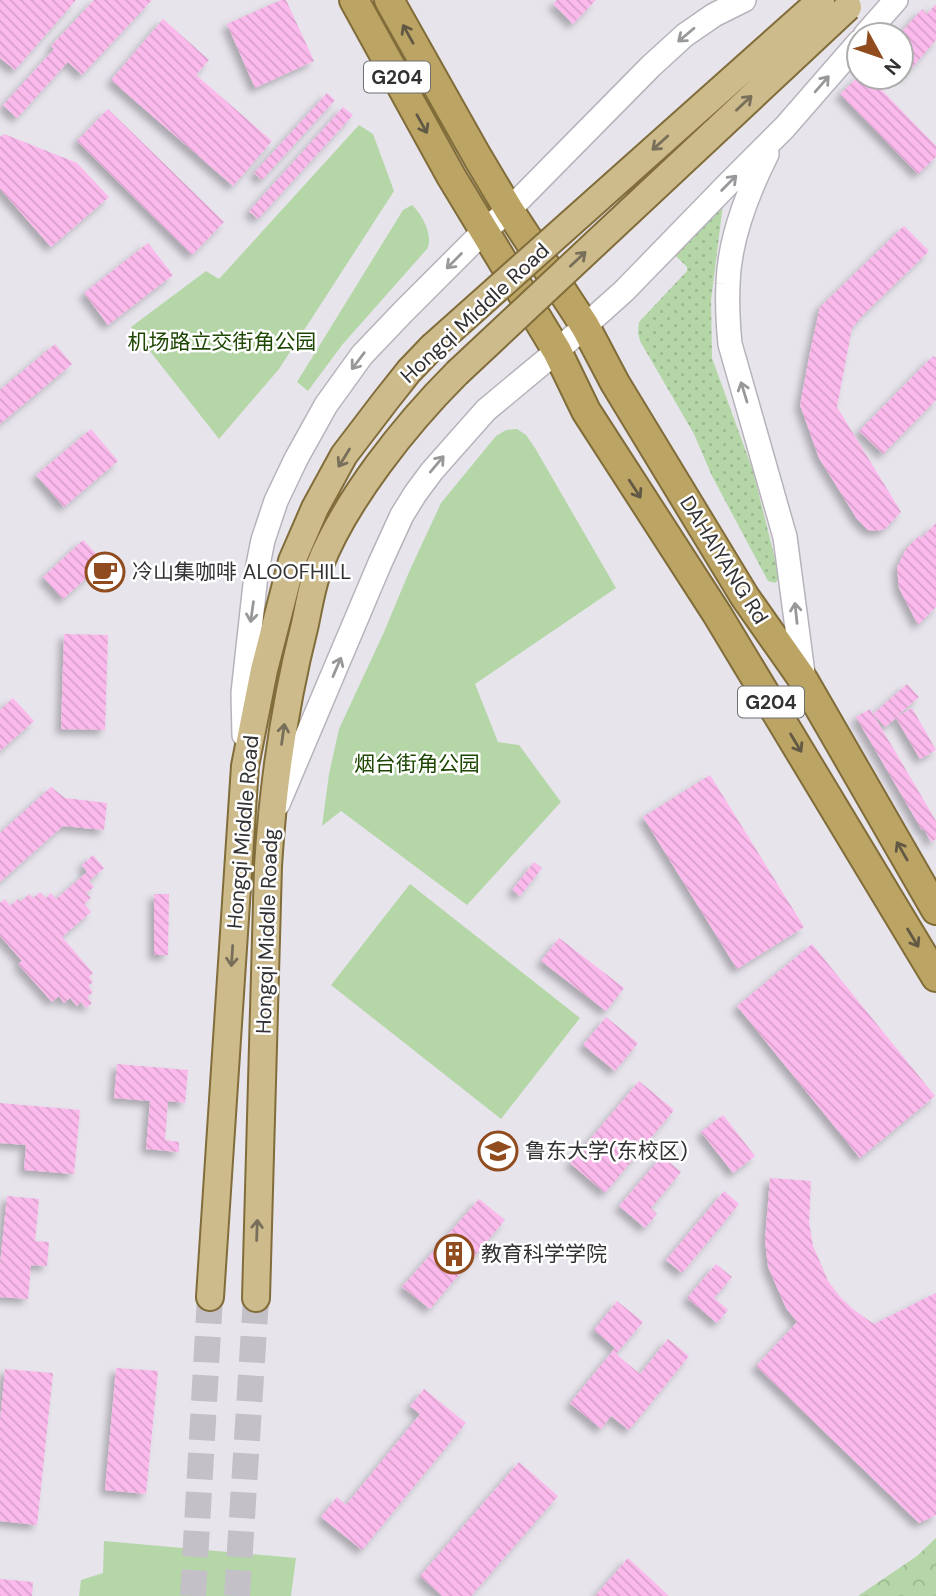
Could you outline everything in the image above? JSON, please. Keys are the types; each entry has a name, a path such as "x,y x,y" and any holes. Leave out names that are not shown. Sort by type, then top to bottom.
{"highway":[{"name":"G204","path":"354,0 445,165 557,351"},
{"name":"G204","path":"389,0 509,211"},
{"name":"DAHAIYANG Rd","path":"509,211 585,326 615,383 745,597 804,681 936,910"},
{"name":"DAHAIYANG Rd","path":"557,351 598,431 717,614 936,977"}],"main road":[{"path":"245,766 243,693 262,540 276,501 326,405 362,355 404,311 484,231 509,211 651,66 685,35 714,15 744,0"},
{"name":"Hongqi Middle Road","path":"210,1297 245,766 264,670 292,561 315,508 344,455 409,370 821,0"},
{"path":"877,21 896,0"},
{"name":"Hongqi Middle Road","path":"318,569 338,526 372,475 436,394 853,2"},
{"path":"271,820 402,515 432,471 486,410 557,351 645,270 785,127 845,57"},
{"path":"785,127 752,184 739,220 728,281 727,312 730,344 785,537 804,681"},
{"name":"Hongqi Middle Roadg","path":"256,1298 271,820 291,677 318,569"}],"green space":[{"name":"机场路立交街角公园","path":"359,125 373,134 394,191 279,369 219,439 131,327 206,271 219,279"},
{"path":"723,204 711,301 712,358 753,471 779,575 775,583 768,581 712,476 694,434 640,341 638,332 639,322 687,271 687,267 674,254"},
{"path":"412,205 426,226 429,238 427,249 342,345 308,391 297,382 403,210"},
{"name":"烟台街角公园","path":"517,429 526,435 535,448 616,588 475,684 498,742 519,745 561,802 467,905 341,811 322,826 339,729 441,503 496,436 506,430"},
{"path":"410,884 580,1018 501,1119 331,985"},
{"path":"936,1538 936,1596 858,1596 917,1556"},
{"path":"104,1541 296,1558 291,1596 79,1596 81,1580 103,1573"}],"building":[{"path":"0,0 76,0 15,70 0,58"},
{"path":"94,0 152,0 82,75 68,62 17,118 3,105 54,49 51,46"},
{"path":"286,0 314,61 255,88 227,24"},
{"path":"557,0 596,0 573,24 553,4"},
{"path":"936,4 936,40 915,64 915,21 911,21 922,9 927,14"},
{"path":"163,19 209,60 196,75 272,141 233,186 111,80"},
{"path":"845,89 883,91 936,146 936,157 918,174 840,94"},
{"path":"327,93 335,100 262,180 254,173"},
{"path":"343,107 353,115 258,219 249,211"},
{"path":"108,109 224,222 192,255 77,141"},
{"path":"4,134 77,163 109,197 51,247 0,189 0,137"},
{"path":"904,226 929,251 852,328 837,407 901,512 885,529 877,531 868,530 857,519 819,458 800,405 820,307"},
{"path":"148,243 173,275 108,325 84,293"},
{"path":"55,344 72,364 0,424 0,390"},
{"path":"933,356 936,358 936,400 883,454 859,431"},
{"path":"91,429 118,461 64,507 36,475"},
{"path":"936,523 936,607 918,625 899,588 897,567 906,549"},
{"path":"83,540 104,562 63,599 43,577"},
{"path":"64,634 108,635 105,730 61,729"},
{"path":"907,684 919,697 896,717 912,708 936,750 920,759 896,718 885,727 873,714"},
{"path":"13,698 34,721 0,751 0,710"},
{"path":"870,709 936,821 936,839 931,842 856,717"},
{"path":"710,775 804,927 737,969 643,817"},
{"path":"51,787 65,798 107,803 104,830 63,826 0,882 0,833"},
{"path":"93,855 104,868 89,881 94,887 86,893 91,898 84,904 91,912 62,937 93,973 89,977 93,982 88,986 93,992 87,997 92,1003 86,1008 81,1002 77,1006 70,998 64,1003 59,996 52,1002 18,964 22,961 0,936 0,903 5,899 10,906 18,899 20,902 29,894 33,898 40,892 46,898 51,893 56,899 87,872 82,865"},
{"path":"534,862 542,868 520,896 512,890"},
{"path":"154,894 169,894 168,955 154,955"},
{"path":"559,938 624,988 606,1011 541,961"},
{"path":"812,944 935,1096 860,1158 737,1006"},
{"path":"606,1017 638,1043 615,1071 583,1045"},
{"path":"117,1064 188,1070 185,1103 168,1101 165,1140 179,1142 179,1152 146,1149 150,1101 114,1098"},
{"path":"639,1081 674,1110 605,1193 570,1163"},
{"path":"0,1103 80,1110 74,1174 24,1170 26,1145 0,1143"},
{"path":"723,1115 755,1156 733,1173 701,1132"},
{"path":"662,1156 681,1172 651,1208 657,1214 645,1228 619,1206"},
{"path":"770,1178 811,1181 809,1222 813,1246 828,1281 840,1297 874,1324 936,1293 936,1515 919,1523 756,1366 797,1322 786,1308 768,1267 765,1240"},
{"path":"724,1191 739,1204 682,1273 666,1260"},
{"path":"7,1196 39,1199 35,1241 49,1242 47,1266 31,1265 28,1299 0,1297 0,1265"},
{"name":"教育科学学院","path":"479,1199 505,1220 430,1309 402,1287"},
{"path":"716,1264 732,1277 714,1298 728,1310 717,1323 687,1298"},
{"path":"617,1301 643,1322 616,1354 640,1374 668,1339 689,1356 629,1430 611,1416 601,1429 570,1403 615,1348 594,1330"},
{"path":"116,1368 158,1371 146,1494 105,1490"},
{"path":"5,1369 53,1373 37,1525 0,1521 0,1421"},
{"path":"424,1389 466,1423 362,1550 321,1517 337,1497 346,1505 420,1414 410,1406"},
{"path":"519,1462 558,1496 471,1596 442,1596 420,1576"},
{"path":"628,1558 669,1596 595,1596"},
{"path":"0,1579 33,1582 32,1596 0,1596"}],"tunnel":[{"path":"193,1596 210,1297"},
{"path":"237,1596 256,1298"}],"place":[{"name":"冷山集咖啡 ALOOFHILL","path":"105,572"},
{"name":"鲁东大学(东校区)","path":"498,1151"},
{"name":"教育科学学院","path":"454,1254"}]}
